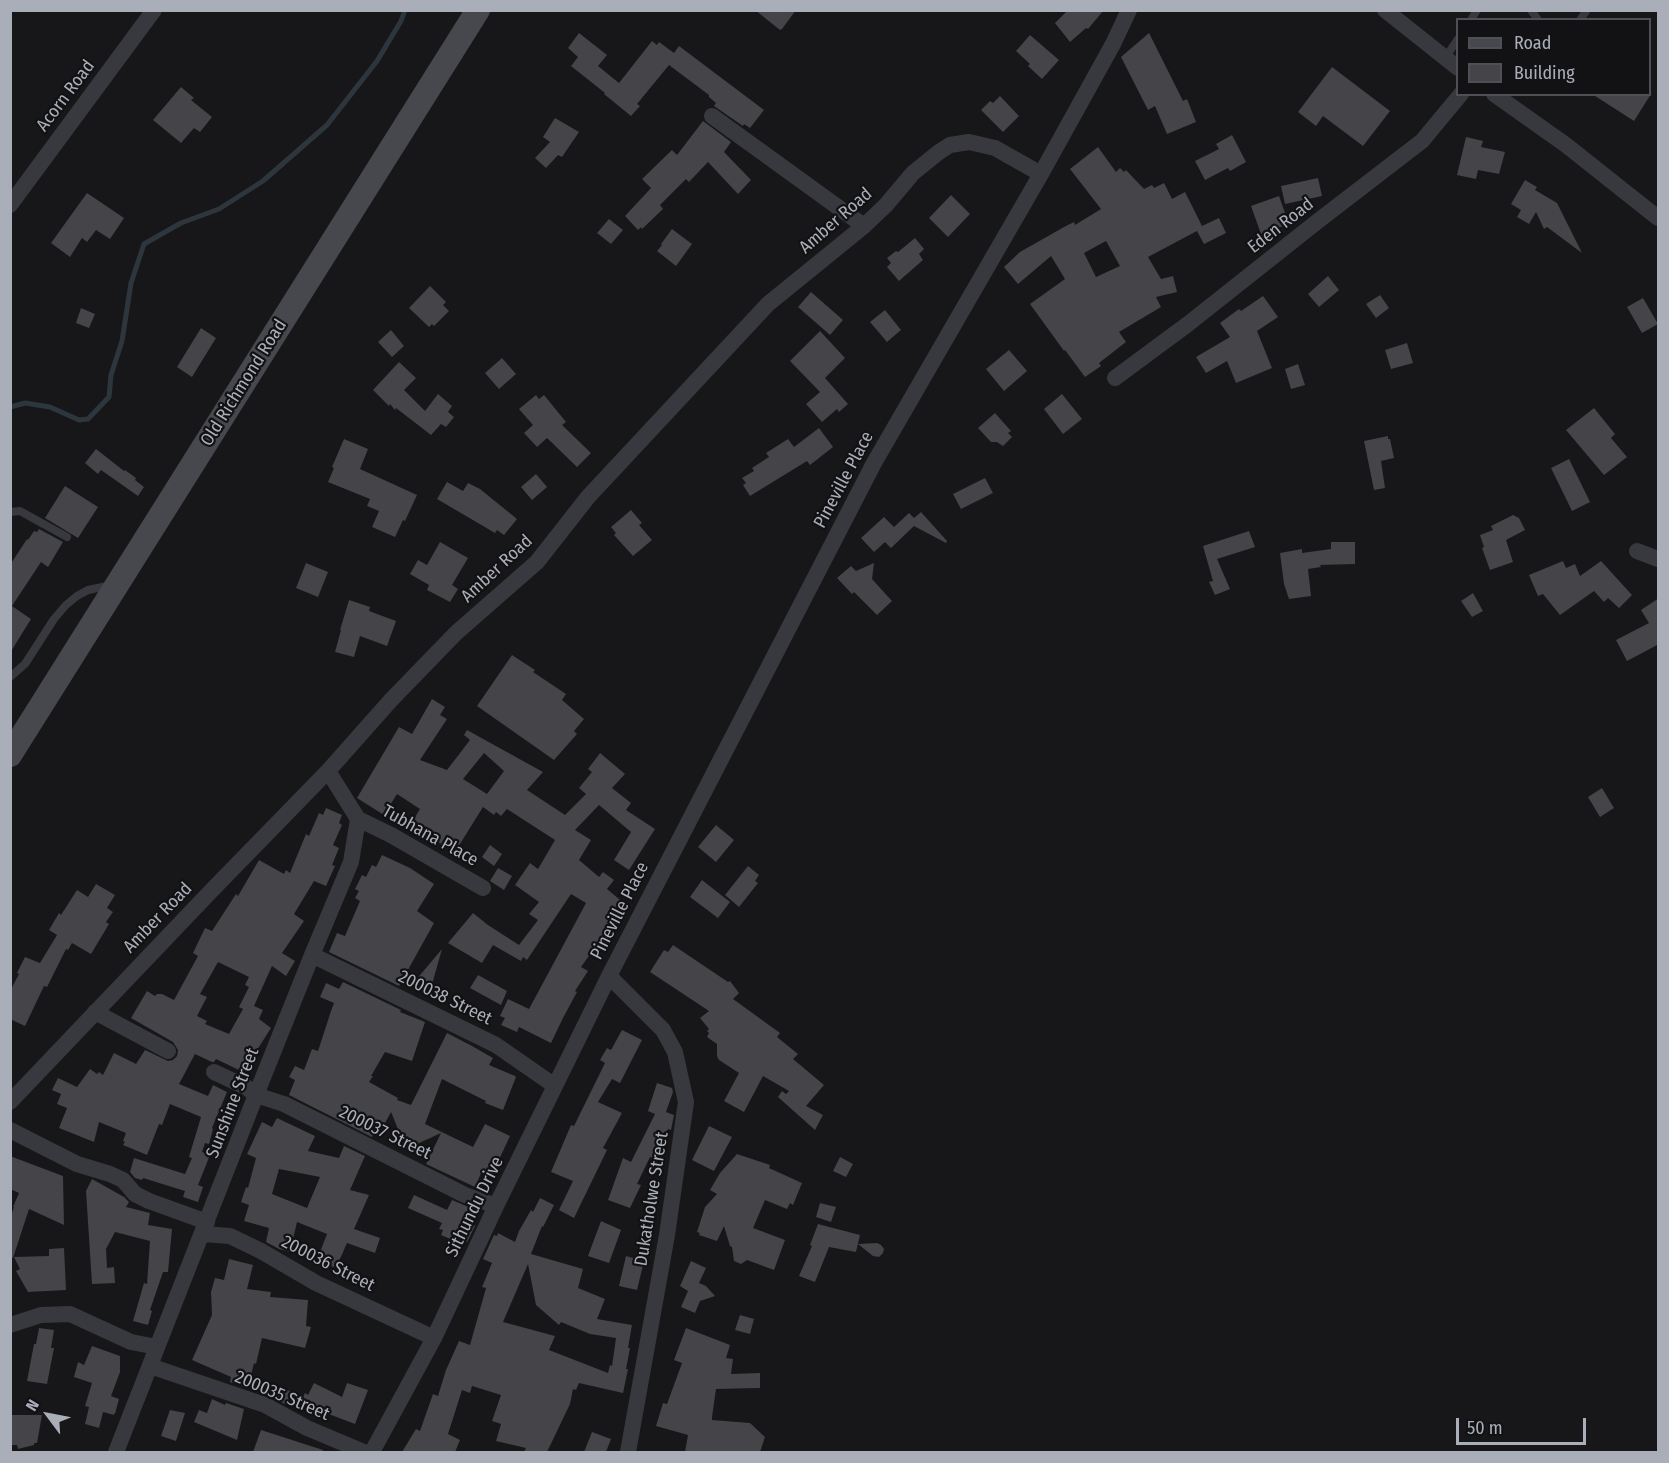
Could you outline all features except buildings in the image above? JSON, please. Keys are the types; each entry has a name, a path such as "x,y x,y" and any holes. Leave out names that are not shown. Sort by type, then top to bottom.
{"street":[{"name":"Acorn Road","path":"10,205 154,10"},
{"name":"Old Richmond Road","path":"10,755 478,10"},
{"name":"Pineville Place","path":"609,976 874,463 1041,174 1130,10"},
{"path":"1385,10 1451,63"},
{"name":"Eden Road","path":"1115,378 1188,324 1422,141 1459,96"},
{"path":"1497,96 1566,145 1659,218"},
{"path":"712,116 864,226"},
{"name":"Amber Road","path":"10,1102 328,771 391,700 456,633 537,562 588,497 768,304 864,226 914,173 950,145 969,142 995,148 1041,174"},
{"path":"1637,551 1659,559"},
{"path":"328,771 358,819"},
{"name":"Tubhana Place","path":"358,819 391,835 483,888"},
{"name":"Sunshine Street","path":"116,1452 256,1095 351,862 358,819"},
{"name":"200038 Street","path":"312,955 496,1045 555,1086"},
{"name":"Sithundu Drive","path":"372,1452 434,1338 609,976"},
{"name":"Dukatholwe Street","path":"609,976 663,1030 675,1052 686,1102 667,1235 628,1452"},
{"path":"95,1012 168,1051"},
{"name":"200037 Street","path":"214,1072 246,1087 256,1095 284,1104 465,1195 496,1206"},
{"name":"200036 Street","path":"10,1130 77,1164 103,1171 123,1180 135,1194 148,1202 205,1228 230,1236 316,1283 434,1338"},
{"path":"10,1325 41,1315 70,1314 131,1342 157,1347"},
{"name":"200035 Street","path":"150,1366 265,1406 307,1428 363,1452"}],"lane":[{"path":"1451,63 1456,46"},
{"path":"10,512 20,511 67,537"},
{"path":"10,677 25,664 54,620 77,596 118,584"}],"waterway":[{"path":"10,407 25,403 50,407 79,420 88,419 109,397 111,375 122,341 131,283 144,244 181,223 219,209 263,181 327,125 377,61 405,10"}]}
